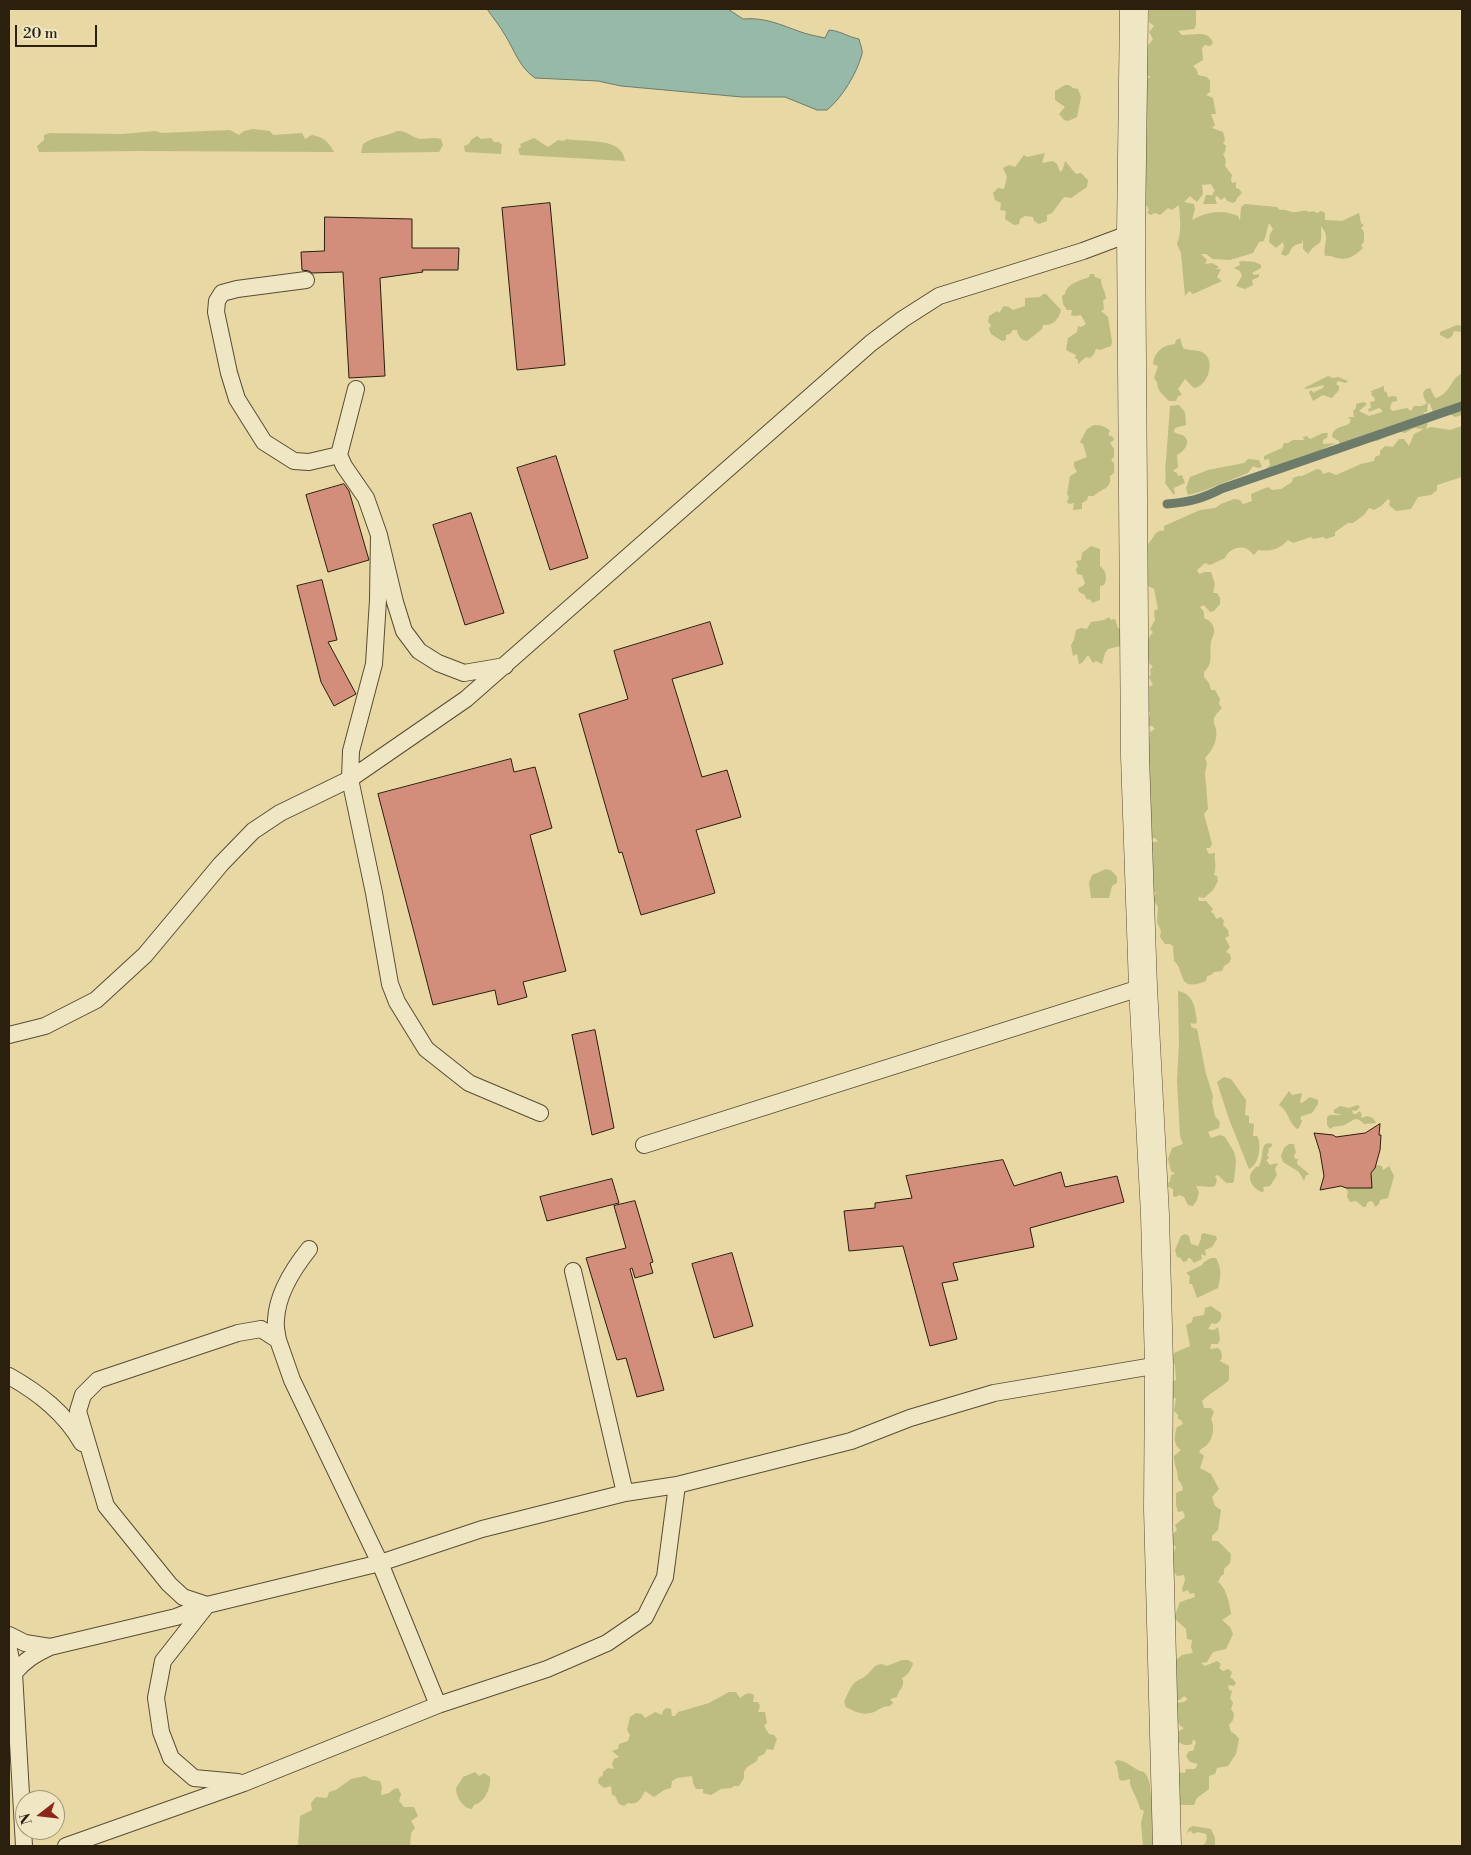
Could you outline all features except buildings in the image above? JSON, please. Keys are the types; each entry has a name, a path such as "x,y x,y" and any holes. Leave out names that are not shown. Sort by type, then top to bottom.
{"street":[{"path":"1134,9 1131,234 1136,756 1143,987 1155,1215 1160,1365 1158,1509 1168,1846"}],"lane":[{"path":"9,1035 44,1026 96,1000 145,955 220,864 253,831 280,813 350,779 466,699 506,666 871,343 903,319 939,296 1131,234"},
{"path":"306,280 237,289 222,293 217,300 216,312 221,343 237,399 264,442 294,461 320,461 340,455"},
{"path":"356,389 350,420 341,443 340,455 344,466 366,498 380,535 395,602 404,631 419,651 438,663 464,673 506,666"},
{"path":"380,535 374,664 351,751 350,779 374,893 390,984 397,1002 426,1049 469,1083 540,1113"},
{"path":"644,1145 1143,987"},
{"path":"309,1248 285,1286 278,1303 276,1321 278,1340 292,1380 380,1563 438,1705"},
{"path":"573,1271 625,1493"},
{"path":"207,1605 183,1597 168,1584 106,1506 78,1410 82,1396 98,1380 238,1333 261,1329 278,1340"},
{"path":"14,1673 24,1661 50,1647 176,1617 207,1605 380,1563 482,1529 625,1493 678,1485 851,1441 910,1418 994,1393 1160,1365"},
{"path":"9,1376 30,1388 51,1404 73,1428 93,1462"},
{"path":"66,1846 244,1783 438,1705 547,1668 607,1643 645,1617 665,1577 678,1485"},
{"path":"168,1584 176,1617 175,1629 163,1661 156,1698 161,1732 171,1758 194,1778 244,1783"},
{"path":"163,1661 207,1605"},
{"path":"9,1636 25,1643 50,1647"},
{"path":"9,1650 14,1673 24,1846"}],"shaded area":[{"path":"487,9 728,9 743,19 766,20 825,38 829,30 859,39 862,52 857,69 848,85 827,110 817,110 785,97 742,97 621,86 598,81 535,78 521,64 503,32"},
{"path":"1149,9 1197,9 1194,29 1178,31 1182,35 1200,34 1208,36 1213,43 1202,48 1203,60 1193,66 1197,70 1198,75 1207,77 1210,81 1210,92 1206,95 1213,98 1216,114 1211,114 1215,125 1212,128 1223,132 1225,140 1223,143 1226,146 1223,154 1226,160 1225,166 1232,175 1232,183 1236,182 1236,188 1242,193 1233,203 1227,201 1225,197 1221,200 1217,196 1215,198 1217,204 1203,204 1206,195 1213,195 1215,191 1211,184 1202,185 1203,194 1197,202 1190,196 1184,202 1194,204 1195,209 1192,220 1209,213 1220,212 1238,216 1240,221 1241,207 1245,204 1277,207 1280,210 1292,212 1313,211 1317,213 1321,211 1325,213 1325,220 1342,221 1359,213 1361,223 1364,225 1361,228 1364,232 1364,242 1361,245 1363,248 1360,251 1352,257 1345,259 1325,256 1326,234 1321,226 1321,239 1308,254 1303,249 1303,238 1302,243 1294,246 1289,254 1285,256 1281,254 1284,247 1283,242 1276,248 1269,242 1273,229 1269,223 1264,241 1259,242 1253,253 1230,260 1213,259 1206,254 1201,254 1207,260 1205,264 1212,263 1219,267 1216,269 1221,269 1217,277 1222,281 1193,294 1189,291 1185,296 1181,253 1177,244 1180,230 1179,205 1172,210 1168,208 1160,215 1155,213 1151,215 1147,213 1149,210 1147,206 1141,207 1144,81 1151,76 1142,76 1146,48 1153,39 1149,32 1154,26 1149,22"},
{"path":"1065,85 1078,89 1081,97 1077,117 1068,121 1064,120 1059,114 1065,107 1055,100 1055,91"},
{"path":"253,129 270,131 273,135 302,133 305,139 312,135 316,136 325,140 334,152 39,152 37,146 44,140 44,135 50,133 122,134 156,131 161,133 230,130 239,135 244,131"},
{"path":"397,131 405,132 420,139 441,139 443,145 439,152 361,153 363,144 367,141"},
{"path":"477,136 481,139 491,138 494,142 499,142 502,145 501,154 465,152 464,146"},
{"path":"534,138 548,147 558,140 563,141 567,139 610,144 622,153 625,161 520,155 518,149 521,147 520,144"},
{"path":"1045,153 1042,163 1053,161 1057,164 1060,172 1065,161 1076,174 1081,173 1088,180 1087,187 1071,198 1064,197 1052,213 1047,215 1047,221 1039,224 1034,221 1033,217 1025,216 1020,219 1019,224 1014,225 1005,219 1006,211 1000,210 1001,203 995,200 993,193 998,188 1004,189 1007,177 1003,168 1009,165 1015,167 1024,155 1027,157"},
{"path":"1239,262 1255,262 1261,265 1261,268 1252,273 1254,275 1259,274 1259,277 1252,280 1253,285 1245,289 1236,286 1242,276 1240,271 1234,268 1240,265"},
{"path":"1090,274 1094,274 1095,277 1101,279 1106,298 1103,301 1104,309 1101,311 1108,317 1112,342 1111,346 1100,350 1096,349 1090,358 1086,357 1078,364 1078,360 1075,358 1076,355 1066,350 1068,338 1077,332 1078,326 1081,327 1086,324 1081,315 1071,315 1072,310 1067,310 1063,304 1062,296 1068,287 1089,277"},
{"path":"1046,294 1061,310 1055,321 1043,325 1042,329 1027,341 1020,337 1017,330 1013,330 1010,334 1006,335 1006,340 1002,341 991,334 989,329 991,325 988,322 989,316 997,311 999,313 1004,306 1013,310 1025,306 1025,298 1040,297"},
{"path":"1457,325 1462,326 1462,332 1454,331 1448,339 1440,335 1440,332"},
{"path":"1180,338 1183,348 1206,355 1210,364 1209,370 1205,380 1198,387 1194,388 1185,379 1178,389 1182,395 1178,396 1176,401 1169,401 1160,391 1154,378 1158,366 1153,364 1155,356 1160,350 1175,344 1176,340"},
{"path":"1462,373 1462,415 1455,417 1447,412 1441,414 1433,412 1428,403 1427,412 1423,412 1429,418 1426,429 1431,427 1450,430 1462,426 1462,477 1437,485 1437,490 1431,495 1418,497 1411,509 1396,511 1389,505 1390,501 1388,499 1374,510 1369,508 1364,515 1353,523 1348,523 1335,532 1335,536 1326,539 1323,537 1313,539 1311,537 1293,543 1288,540 1278,548 1267,551 1258,550 1254,555 1247,549 1237,548 1225,558 1210,565 1205,563 1197,570 1199,574 1211,572 1215,584 1213,593 1217,593 1220,598 1220,604 1214,611 1210,612 1204,605 1200,607 1204,612 1204,618 1212,623 1214,628 1210,662 1204,672 1204,677 1209,683 1211,690 1215,690 1222,708 1214,718 1216,729 1215,741 1205,758 1207,763 1205,773 1208,809 1204,814 1212,844 1210,848 1206,848 1209,854 1215,853 1214,875 1217,876 1218,881 1213,890 1204,898 1198,897 1199,901 1206,901 1213,909 1211,912 1216,919 1221,917 1224,921 1223,925 1228,930 1229,936 1225,938 1230,947 1226,952 1230,954 1231,959 1222,971 1214,972 1207,976 1206,981 1197,984 1186,983 1178,965 1174,961 1173,946 1165,944 1160,937 1161,931 1157,922 1158,907 1153,899 1156,893 1152,890 1150,857 1154,855 1149,851 1151,843 1158,841 1149,835 1152,832 1147,824 1146,752 1149,748 1150,732 1155,729 1152,726 1146,726 1146,717 1150,715 1150,712 1146,711 1148,687 1153,685 1149,677 1151,674 1150,669 1153,667 1145,659 1147,640 1153,632 1150,629 1155,620 1154,611 1158,609 1154,589 1146,585 1145,550 1156,533 1164,531 1164,526 1200,510 1215,508 1234,499 1240,500 1243,504 1252,501 1251,494 1268,487 1272,490 1281,489 1292,482 1293,478 1317,469 1321,470 1323,474 1329,472 1336,475 1361,464 1374,461 1375,457 1380,455 1380,451 1385,446 1393,447 1399,439 1404,439 1409,446 1414,434 1424,429 1414,428 1405,433 1395,430 1387,432 1386,437 1377,441 1368,439 1348,446 1340,446 1339,441 1332,437 1336,429 1349,424 1351,420 1348,417 1354,417 1353,411 1356,408 1356,404 1364,402 1367,404 1359,411 1369,416 1382,412 1379,408 1369,412 1368,409 1371,408 1370,402 1375,401 1371,391 1384,386 1384,391 1388,397 1397,397 1397,401 1392,402 1390,408 1392,411 1407,408 1411,411 1414,406 1422,406 1427,403 1424,396 1425,390 1430,388 1435,398 1440,396"},
{"path":"1328,376 1348,381 1346,383 1338,381 1336,384 1339,386 1339,390 1332,398 1323,395 1313,401 1309,392 1311,390 1315,394 1314,392 1323,388 1324,385 1304,388"},
{"path":"1179,405 1185,412 1186,425 1175,428 1174,432 1185,437 1187,443 1185,449 1177,455 1178,467 1173,471 1178,476 1182,475 1185,483 1174,488 1175,494 1173,494 1165,483 1165,464 1170,406"},
{"path":"1094,425 1106,428 1110,431 1108,435 1113,437 1114,440 1110,443 1114,449 1114,457 1111,460 1114,463 1114,473 1110,476 1108,486 1094,496 1088,496 1087,500 1082,503 1082,509 1073,510 1074,503 1069,504 1067,502 1070,476 1077,472 1074,462 1087,457 1083,444 1080,442 1087,429"},
{"path":"1323,433 1328,433 1327,438 1323,440 1323,444 1336,443 1321,450 1320,456 1312,453 1294,465 1271,473 1265,470 1270,465 1269,459 1264,460 1264,456 1282,448 1284,443 1293,440 1304,440 1303,437 1307,436 1310,439"},
{"path":"1248,459 1259,460 1262,467 1253,466 1248,473 1188,495 1186,488 1190,477 1208,470 1244,463"},
{"path":"1091,546 1100,549 1100,566 1104,570 1106,577 1104,585 1100,586 1100,600 1092,603 1091,600 1086,599 1085,595 1079,592 1078,588 1085,583 1082,575 1077,574 1076,569 1078,566 1076,561 1081,560 1082,553"},
{"path":"1109,617 1111,620 1115,619 1118,628 1122,630 1120,646 1108,649 1102,664 1096,661 1093,663 1088,655 1079,664 1077,654 1073,656 1071,645 1076,630 1081,628 1087,629 1091,622 1104,620"},
{"path":"1106,869 1112,871 1117,877 1117,883 1112,886 1109,898 1091,898 1089,883 1092,875"},
{"path":"1178,991 1187,995 1193,1002 1197,1022 1195,1024 1191,1023 1191,1027 1197,1029 1206,1074 1213,1096 1212,1102 1215,1116 1220,1122 1219,1128 1208,1132 1211,1138 1220,1135 1225,1137 1234,1152 1236,1160 1233,1183 1226,1183 1218,1175 1215,1176 1217,1180 1215,1186 1196,1186 1199,1192 1193,1206 1188,1205 1184,1197 1179,1195 1173,1196 1173,1189 1166,1186 1170,1181 1171,1175 1175,1174 1171,1171 1168,1159 1172,1148 1183,1144 1180,1136 1177,1081 1179,1043"},
{"path":"1224,1077 1231,1079 1246,1100 1245,1115 1249,1116 1249,1123 1254,1124 1253,1136 1257,1136 1259,1140 1257,1159 1249,1169 1229,1119 1217,1082"},
{"path":"1289,1091 1292,1095 1302,1093 1300,1102 1302,1103 1310,1097 1318,1100 1318,1104 1312,1113 1300,1118 1302,1121 1297,1129 1285,1110 1279,1105"},
{"path":"1358,1105 1360,1107 1356,1111 1352,1110 1353,1114 1360,1111 1361,1118 1367,1116 1373,1118 1376,1123 1364,1124 1357,1119 1330,1129 1327,1125 1327,1117 1330,1115 1343,1115 1334,1113 1334,1110 1340,1106 1349,1108"},
{"path":"1269,1143 1272,1146 1268,1149 1267,1155 1269,1158 1266,1160 1270,1165 1278,1163 1275,1169 1277,1175 1270,1186 1263,1187 1264,1191 1262,1192 1253,1186 1250,1176 1251,1172 1260,1164 1265,1144"},
{"path":"1289,1144 1294,1144 1295,1159 1298,1159 1297,1164 1309,1175 1306,1175 1304,1181 1299,1172 1283,1162 1281,1156 1284,1148"},
{"path":"1376,1165 1382,1166 1383,1170 1389,1166 1394,1176 1388,1198 1380,1200 1379,1204 1375,1207 1373,1202 1370,1201 1366,1207 1363,1207 1356,1201 1350,1202 1347,1197 1348,1192 1346,1188 1371,1183 1371,1173"},
{"path":"1203,1233 1216,1236 1217,1239 1212,1247 1205,1250 1206,1256 1201,1254 1202,1259 1194,1263 1190,1258 1183,1262 1181,1258 1177,1257 1175,1250 1181,1236 1185,1234 1189,1236 1191,1244 1198,1246"},
{"path":"1211,1258 1216,1258 1220,1269 1218,1288 1197,1298 1192,1284 1189,1284 1190,1276 1186,1273"},
{"path":"1211,1306 1221,1313 1221,1319 1215,1324 1212,1323 1208,1329 1214,1330 1218,1327 1220,1339 1218,1344 1211,1344 1210,1349 1218,1348 1221,1351 1222,1357 1220,1361 1229,1366 1229,1380 1202,1401 1204,1408 1211,1408 1214,1412 1211,1419 1212,1436 1208,1444 1199,1452 1204,1456 1200,1468 1211,1474 1219,1489 1212,1497 1215,1506 1221,1510 1218,1530 1212,1536 1212,1541 1218,1541 1231,1554 1230,1563 1224,1569 1224,1574 1218,1582 1221,1584 1229,1601 1231,1614 1222,1620 1230,1627 1233,1634 1226,1649 1213,1652 1207,1662 1201,1663 1205,1666 1217,1661 1221,1664 1219,1668 1223,1671 1228,1669 1232,1672 1230,1678 1236,1683 1234,1686 1228,1685 1229,1690 1232,1691 1230,1698 1233,1703 1231,1709 1234,1714 1233,1720 1229,1725 1231,1732 1239,1739 1236,1754 1228,1766 1217,1768 1215,1774 1209,1776 1209,1789 1197,1798 1194,1805 1181,1805 1173,1803 1177,1772 1185,1773 1186,1769 1195,1769 1198,1764 1190,1762 1186,1756 1189,1751 1193,1751 1196,1742 1193,1739 1192,1744 1186,1745 1177,1741 1179,1738 1178,1732 1184,1728 1177,1721 1177,1703 1188,1699 1184,1696 1180,1700 1175,1699 1175,1661 1182,1655 1193,1653 1191,1647 1192,1640 1187,1639 1186,1629 1174,1618 1180,1602 1195,1597 1194,1593 1190,1594 1188,1590 1183,1592 1184,1575 1177,1576 1172,1566 1172,1558 1176,1547 1172,1543 1172,1535 1177,1530 1175,1525 1185,1517 1183,1511 1178,1512 1176,1505 1176,1493 1183,1490 1178,1480 1174,1456 1181,1450 1175,1443 1175,1436 1177,1427 1183,1424 1174,1411 1176,1398 1170,1398 1170,1383 1176,1380 1173,1362 1174,1353 1190,1346 1186,1325 1192,1322 1193,1317 1204,1315 1205,1308"},
{"path":"902,1660 908,1660 913,1663 910,1670 902,1678 903,1686 897,1697 890,1699 893,1703 890,1706 866,1714 846,1707 844,1702 855,1683 879,1664 887,1666"},
{"path":"729,1692 736,1692 740,1698 747,1694 754,1695 753,1702 758,1702 760,1706 758,1712 765,1712 767,1723 764,1726 769,1734 774,1735 777,1739 773,1750 767,1749 764,1754 758,1757 757,1761 747,1767 744,1772 744,1778 739,1786 721,1789 711,1795 703,1793 703,1789 696,1789 692,1776 677,1778 672,1781 671,1788 664,1790 654,1797 645,1791 639,1801 628,1803 624,1806 619,1804 615,1796 612,1795 611,1786 604,1788 598,1783 603,1772 608,1768 614,1769 612,1764 614,1759 619,1757 612,1751 618,1749 619,1744 628,1741 630,1735 627,1730 630,1717 636,1713 642,1714 645,1718 655,1712 662,1715 666,1708 671,1709 672,1716 675,1716 678,1712 709,1703"},
{"path":"1118,1760 1144,1772 1147,1776 1151,1796 1155,1804 1151,1807 1156,1815 1158,1846 1143,1846 1141,1823 1144,1811 1140,1809 1130,1779 1122,1781 1119,1779 1117,1766 1114,1762"},
{"path":"475,1772 479,1776 484,1773 490,1777 490,1781 484,1798 474,1805 472,1809 460,1801 456,1788 463,1777"},
{"path":"365,1776 372,1780 380,1781 382,1787 381,1795 398,1788 401,1794 399,1801 404,1807 414,1807 418,1816 411,1821 415,1828 411,1833 410,1846 298,1846 300,1816 312,1810 311,1803 316,1797 327,1798 329,1792 336,1790 351,1779"},
{"path":"1193,1826 1211,1829 1215,1838 1215,1846 1199,1846 1205,1844 1206,1834 1198,1832 1193,1834 1191,1831 1186,1835 1189,1828"}],"waterway":[{"path":"1167,504 1201,498 1221,489 1462,406"}]}
